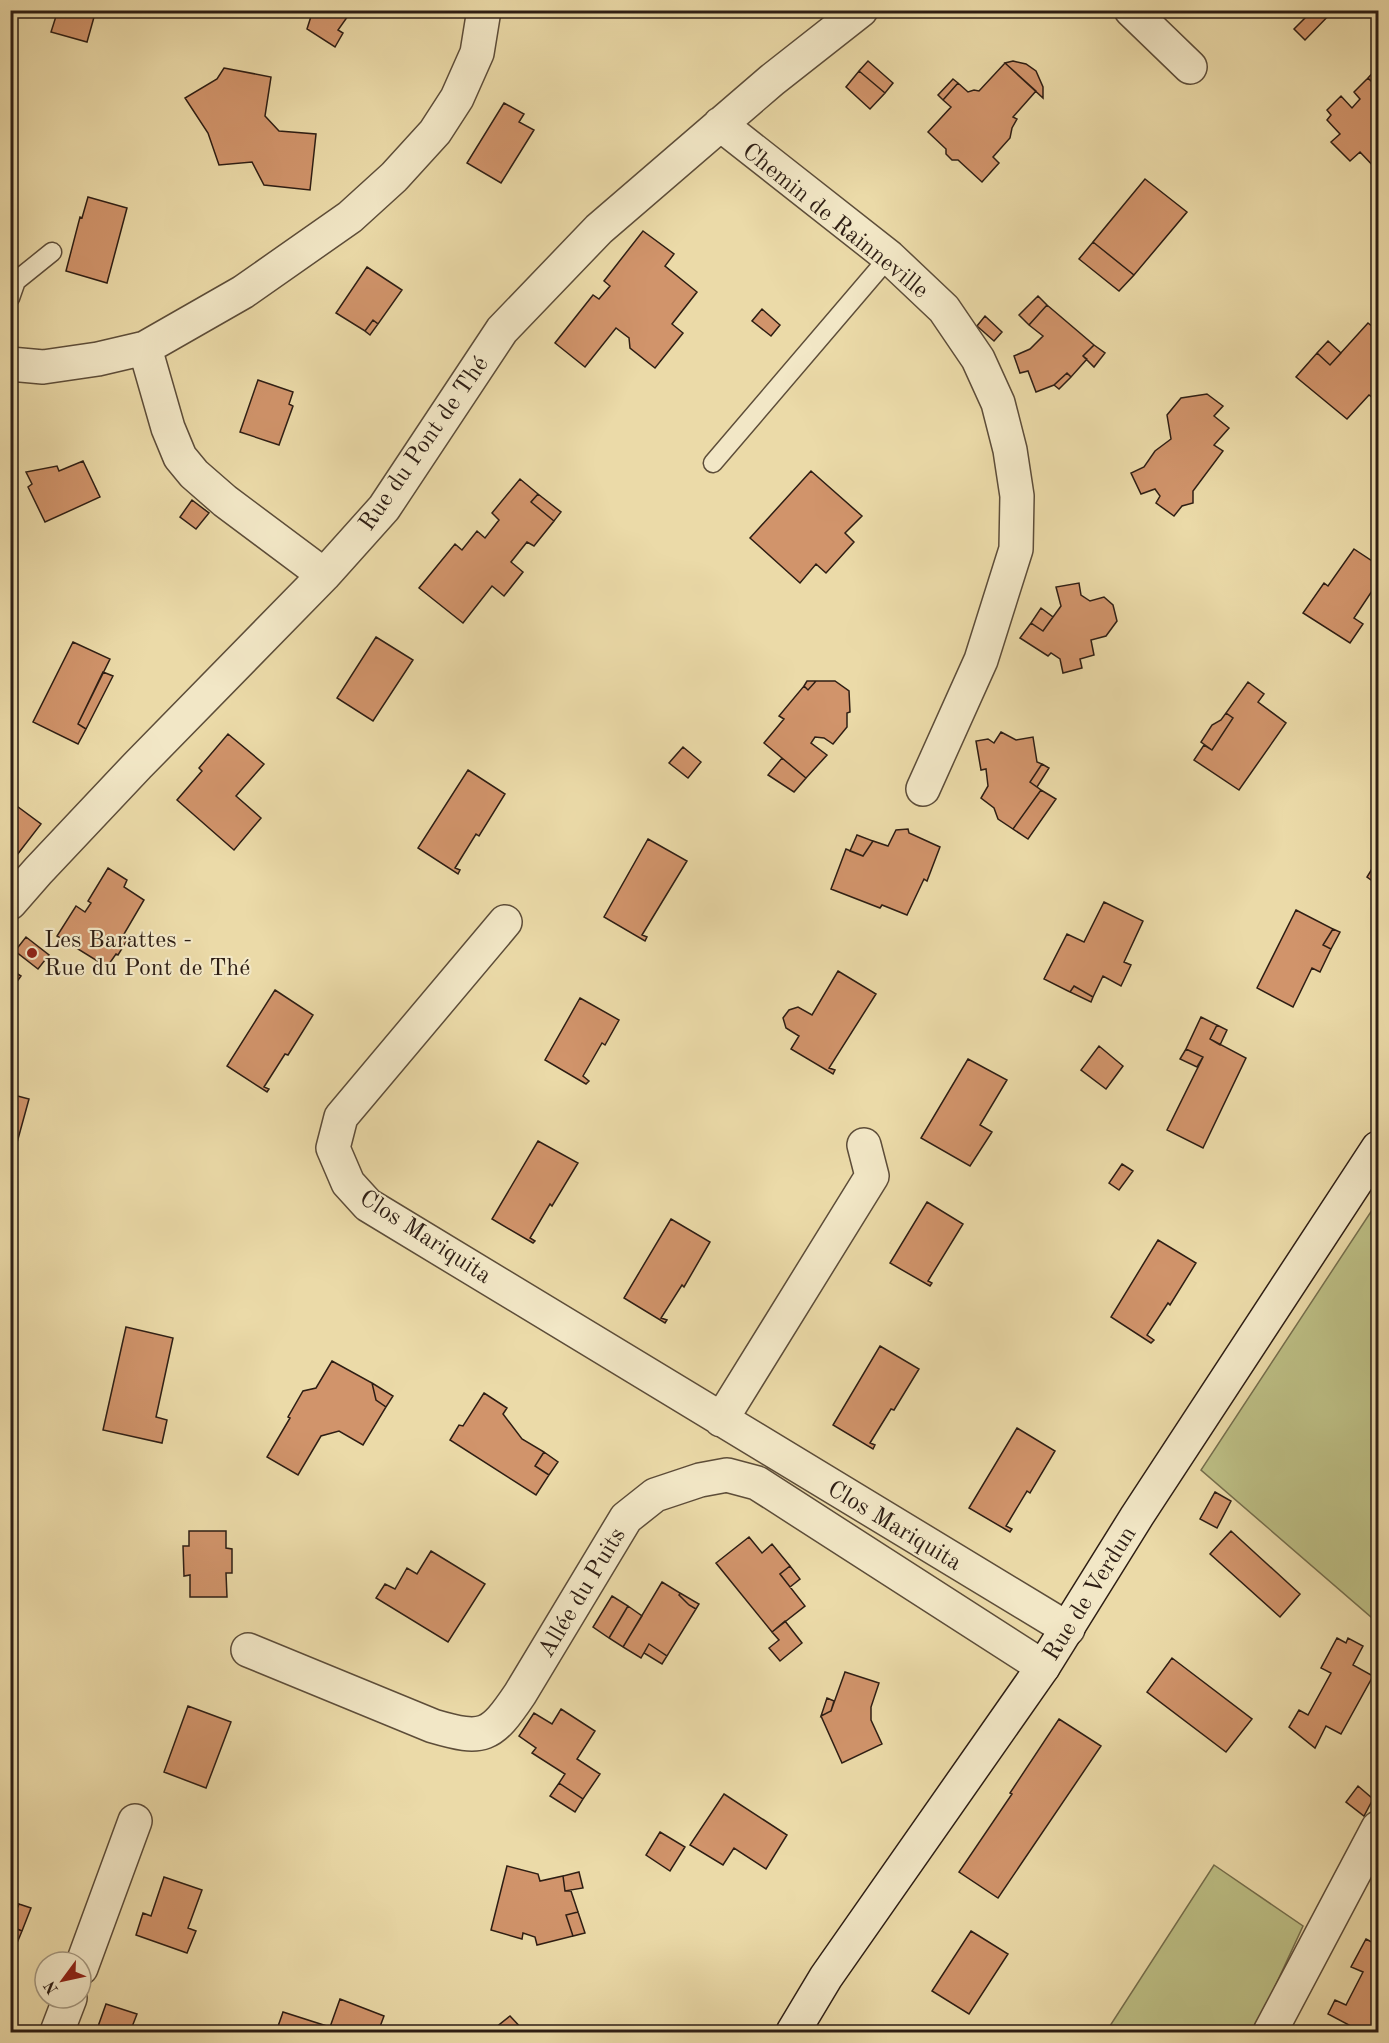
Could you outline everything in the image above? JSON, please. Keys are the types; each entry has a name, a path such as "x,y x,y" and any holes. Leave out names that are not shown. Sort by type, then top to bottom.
{"street":[{"path":"10,364 43,367 145,348 243,292 350,217 394,177 435,132 457,98 477,53 484,10"},
{"name":"Rue du Pont de Thé","path":"10,903 138,765 324,575 384,508 502,330 599,229 772,80 861,10"},
{"path":"1131,10 1190,67"},
{"name":"Chemin de Rainneville","path":"720,124 889,258 944,309 978,359 998,403 1010,450 1017,495 1016,549 981,660 923,789"},
{"path":"145,348 168,428 180,457 194,474 225,501 324,575"},
{"name":"Clos Mariquita","path":"505,922 341,1117 333,1148 348,1183 368,1205 1068,1629"},
{"path":"721,1420 872,1176 864,1145"},
{"name":"Rue de Verdun","path":"793,2032 826,1977 1043,1667 1137,1516 1378,1148"},
{"name":"Allée du Puits","path":"248,1650 433,1726 464,1735 485,1733 503,1719 520,1694 626,1518 655,1495 700,1480 727,1475 757,1483 1043,1667"},
{"path":"88,1950 135,1821"},
{"path":"1270,2032 1378,1828"},
{"path":"57,2032 65,2010"}],"lane":[{"path":"10,298 16,281 52,252"},
{"path":"713,463 889,258"}],"green space":[{"path":"1378,1201 1378,1623 1201,1470"},
{"path":"1214,1865 1303,1926 1254,2032 1106,2032"}],"building":[{"path":"58,10 96,10 87,42 51,32"},
{"path":"313,10 346,10 344,13 348,16 338,30 343,33 335,47 307,29"},
{"path":"1298,10 1334,10 1305,40 1294,29 1305,18"},
{"path":"868,61 893,83 885,93 859,71"},
{"path":"1013,61 1026,64 1036,71 1043,87 1043,98 1005,63"},
{"path":"1005,63 1036,91 1013,117 1017,119 1010,138 993,157 999,163 982,182 958,160 952,160 946,154 946,149 928,132 951,107 943,100 958,83 968,92 979,91"},
{"path":"1378,67 1378,88 1368,78"},
{"path":"224,68 271,77 265,116 279,131 316,134 310,190 264,185 252,162 219,165 208,133 185,98 217,79"},
{"path":"859,71 885,93 870,109 846,87"},
{"path":"1368,78 1378,88 1378,171 1360,152 1350,161 1331,142 1340,134 1327,120 1331,115 1327,110 1341,96 1352,108 1360,99 1354,92"},
{"path":"953,79 958,83 943,100 938,95"},
{"path":"504,103 524,114 519,122 534,130 501,183 467,163"},
{"path":"1145,179 1187,212 1134,275 1093,242"},
{"path":"88,197 127,208 107,283 66,271 80,217 82,218"},
{"path":"643,231 674,254 665,266 697,292 672,324 683,333 655,368 630,348 629,338 616,328 585,367 555,343 593,295 599,299 610,286 604,281"},
{"path":"1093,242 1134,275 1119,291 1079,259"},
{"path":"367,267 402,290 378,324 373,320 365,331 336,313"},
{"path":"1038,296 1047,305 1029,325 1019,315"},
{"path":"1047,305 1094,345 1083,356 1087,359 1071,377 1067,373 1054,385 1036,392 1028,371 1020,373 1014,356 1030,349 1043,336 1029,325"},
{"path":"762,309 780,325 771,336 752,321"},
{"path":"985,316 1002,332 994,341 977,326"},
{"path":"373,320 378,324 370,335 365,331"},
{"path":"1368,323 1378,331 1378,397 1373,398 1369,395 1347,419 1296,377 1317,353 1330,365"},
{"path":"1328,341 1341,353 1330,365 1317,353"},
{"path":"1094,345 1105,353 1094,367 1083,356"},
{"path":"1067,373 1071,377 1059,389 1054,385"},
{"path":"258,380 293,392 289,404 293,406 279,445 240,432"},
{"path":"1207,394 1223,406 1214,416 1229,428 1214,445 1223,451 1193,491 1193,503 1182,506 1174,516 1156,503 1160,496 1155,489 1141,494 1131,473 1144,467 1155,451 1171,439 1167,415 1181,398"},
{"path":"83,461 100,497 45,522 28,487 32,484 26,472 57,466 59,471"},
{"path":"811,471 862,516 845,533 854,542 826,573 816,564 800,583 750,538"},
{"path":"520,479 538,494 531,502 554,521 534,546 527,542 511,562 523,572 504,596 492,586 463,623 419,588 455,544 462,550 477,531 485,538 499,520 492,513"},
{"path":"538,494 561,512 554,521 531,502"},
{"path":"192,500 209,513 196,529 180,517"},
{"path":"1354,549 1378,565 1378,582 1354,618 1363,624 1350,643 1303,613 1324,583 1328,586"},
{"path":"1079,583 1081,595 1090,601 1104,597 1113,605 1117,621 1106,636 1091,640 1094,655 1080,659 1082,668 1063,673 1060,659 1051,653 1048,656 1020,638 1031,623 1043,631 1061,606 1056,587"},
{"path":"1041,608 1053,617 1043,631 1031,623"},
{"path":"376,637 413,660 373,721 337,698"},
{"path":"73,642 110,659 78,724 86,729 78,744 33,722"},
{"path":"103,672 113,676 86,729 78,724"},
{"path":"807,681 816,681 808,690 804,686"},
{"path":"816,681 835,681 849,691 850,712 847,713 847,727 833,744 824,738 815,737 811,743 827,755 806,778 764,743 784,719 779,716 804,686 808,690"},
{"path":"1248,682 1264,694 1258,702 1286,723 1239,790 1194,760 1204,745 1212,750 1233,718 1226,713"},
{"path":"1226,713 1233,718 1212,750 1201,742 1212,725 1221,720"},
{"path":"1001,732 1016,740 1033,737 1037,762 1042,764 1030,782 1041,790 1013,829 998,819 994,808 981,798 988,786 986,769 981,770 976,741 988,739 994,743"},
{"path":"228,734 264,764 236,796 261,818 234,850 177,800 202,771 199,768"},
{"path":"683,747 701,762 688,778 669,763"},
{"path":"782,758 806,778 794,792 768,775"},
{"path":"1042,764 1049,768 1037,787 1030,782"},
{"path":"468,770 505,794 479,836 476,834 455,868 460,870 458,874 418,848"},
{"path":"1041,790 1056,799 1028,839 1013,829"},
{"path":"10,801 41,824 10,864"},
{"path":"908,829 909,833 940,847 927,881 924,879 907,915 882,905 880,908 831,889 846,849 863,856 873,841 888,846 896,830"},
{"path":"857,835 873,841 863,856 850,851"},
{"path":"648,839 687,861 642,935 647,937 645,941 604,917"},
{"path":"1378,859 1378,885 1367,877"},
{"path":"108,868 127,880 124,887 144,900 124,934 129,937 107,967 57,936 76,906 85,912 91,903 88,901"},
{"path":"1104,902 1143,921 1124,962 1131,965 1121,986 1103,976 1093,997 1074,986 1070,992 1044,979 1067,934 1084,942"},
{"path":"1296,910 1333,929 1323,945 1331,949 1320,972 1312,968 1293,1007 1257,988"},
{"path":"1333,929 1340,932 1331,949 1323,945"},
{"name":"Les Barattes - Rue du Pont de Thé","path":"26,937 49,955 38,969 15,951"},
{"path":"10,969 21,976 11,990 10,990"},
{"path":"838,971 876,994 829,1068 835,1070 833,1074 791,1049 799,1036 786,1028 783,1018 789,1010 798,1007 812,1015"},
{"path":"1074,986 1093,997 1091,1002 1070,992"},
{"path":"275,990 313,1015 288,1055 285,1054 264,1087 269,1089 267,1092 227,1066"},
{"path":"580,998 619,1020 605,1045 602,1043 583,1076 589,1081 586,1084 545,1060"},
{"path":"1201,1017 1217,1025 1210,1039 1246,1058 1203,1148 1167,1130 1203,1057 1186,1049"},
{"path":"1217,1025 1227,1030 1220,1045 1210,1039"},
{"path":"1099,1046 1123,1066 1106,1089 1081,1070"},
{"path":"1186,1049 1203,1057 1197,1067 1180,1059"},
{"path":"968,1059 1007,1080 980,1125 992,1132 970,1166 921,1138"},
{"path":"10,1094 29,1099 15,1150 10,1150"},
{"path":"538,1141 578,1163 530,1238 535,1241 533,1243 492,1219"},
{"path":"1122,1164 1133,1171 1119,1190 1109,1183"},
{"path":"927,1202 963,1224 928,1281 932,1283 930,1286 890,1263"},
{"path":"671,1219 710,1242 684,1287 682,1285 661,1318 667,1320 665,1323 624,1298"},
{"path":"1158,1240 1196,1263 1170,1305 1168,1303 1147,1335 1154,1340 1151,1343 1111,1317"},
{"path":"126,1327 173,1338 156,1417 167,1420 162,1443 103,1430"},
{"path":"880,1346 919,1369 870,1443 875,1445 873,1449 833,1425"},
{"path":"332,1361 372,1383 376,1400 386,1407 363,1445 339,1431 321,1436 298,1475 267,1457 303,1391 316,1388"},
{"path":"372,1383 393,1396 386,1407 376,1400"},
{"path":"484,1393 507,1408 503,1414 522,1439 544,1452 535,1466 549,1475 536,1495 450,1440 459,1425 463,1426"},
{"path":"1017,1428 1055,1451 1030,1493 1027,1491 1006,1526 1012,1529 1010,1532 969,1508"},
{"path":"544,1452 558,1462 549,1475 535,1466"},
{"path":"1215,1492 1231,1501 1217,1528 1200,1519"},
{"path":"189,1531 226,1531 226,1548 232,1549 232,1573 226,1573 227,1597 190,1597 190,1575 184,1576 183,1546 189,1546"},
{"path":"1231,1531 1300,1594 1280,1617 1210,1554"},
{"path":"749,1537 762,1553 772,1544 790,1566 780,1574 805,1606 772,1632 716,1563"},
{"path":"431,1551 485,1584 448,1642 376,1598 385,1584 395,1589 407,1568 417,1574"},
{"path":"790,1566 800,1579 790,1587 780,1574"},
{"path":"662,1582 680,1593 679,1595 689,1605 696,1609 667,1656 649,1644 641,1658 623,1647"},
{"path":"680,1593 699,1604 696,1609 679,1595"},
{"path":"612,1596 628,1606 609,1638 593,1627"},
{"path":"628,1606 642,1616 623,1647 609,1638"},
{"path":"785,1621 802,1643 780,1661 769,1648 779,1640 772,1632"},
{"path":"1337,1638 1346,1643 1348,1638 1363,1646 1353,1665 1373,1676 1341,1734 1326,1726 1315,1748 1289,1727 1299,1710 1308,1715 1331,1673 1321,1668"},
{"path":"649,1644 667,1656 662,1664 644,1653"},
{"path":"1172,1658 1252,1719 1226,1752 1147,1692"},
{"path":"845,1672 879,1683 871,1707 871,1720 882,1744 842,1763 821,1716 831,1711"},
{"path":"827,1698 834,1701 831,1711 821,1716"},
{"path":"188,1706 231,1722 206,1788 164,1772"},
{"path":"561,1709 595,1731 577,1759 600,1774 583,1799 559,1783 565,1774 532,1753 536,1748 519,1736 534,1713 552,1724"},
{"path":"1059,1719 1101,1746 998,1898 959,1872"},
{"path":"559,1783 583,1799 575,1812 550,1796"},
{"path":"1358,1786 1373,1799 1364,1816 1346,1802"},
{"path":"724,1794 787,1835 766,1869 734,1848 723,1865 690,1845"},
{"path":"660,1832 685,1847 670,1871 646,1855"},
{"path":"507,1866 538,1874 540,1881 563,1876 565,1891 571,1891 578,1912 566,1915 573,1936 537,1945 535,1937 523,1933 522,1939 491,1930"},
{"path":"579,1872 583,1888 565,1891 563,1876"},
{"path":"164,1877 202,1890 188,1928 196,1931 187,1953 136,1935 143,1913 151,1916"},
{"path":"10,1901 19,1904 10,1925"},
{"path":"19,1904 31,1908 22,1931 10,1926"},
{"path":"578,1912 585,1933 573,1936 566,1915"},
{"path":"10,1926 22,1931 12,1955 10,1955"},
{"path":"971,1931 1008,1954 969,2014 932,1991"},
{"path":"1366,1939 1377,1945 1378,1943 1378,2032 1362,2032 1328,2014 1335,2000 1346,2005 1363,1972 1351,1967"},
{"path":"340,1999 384,2016 378,2032 276,2032 283,2012 330,2027"},
{"path":"106,2004 137,2014 130,2032 96,2032"},
{"path":"510,2016 525,2032 490,2032"}],"place":[{"name":"Les Barattes - Rue du Pont de Thé","path":"32,953"}]}
